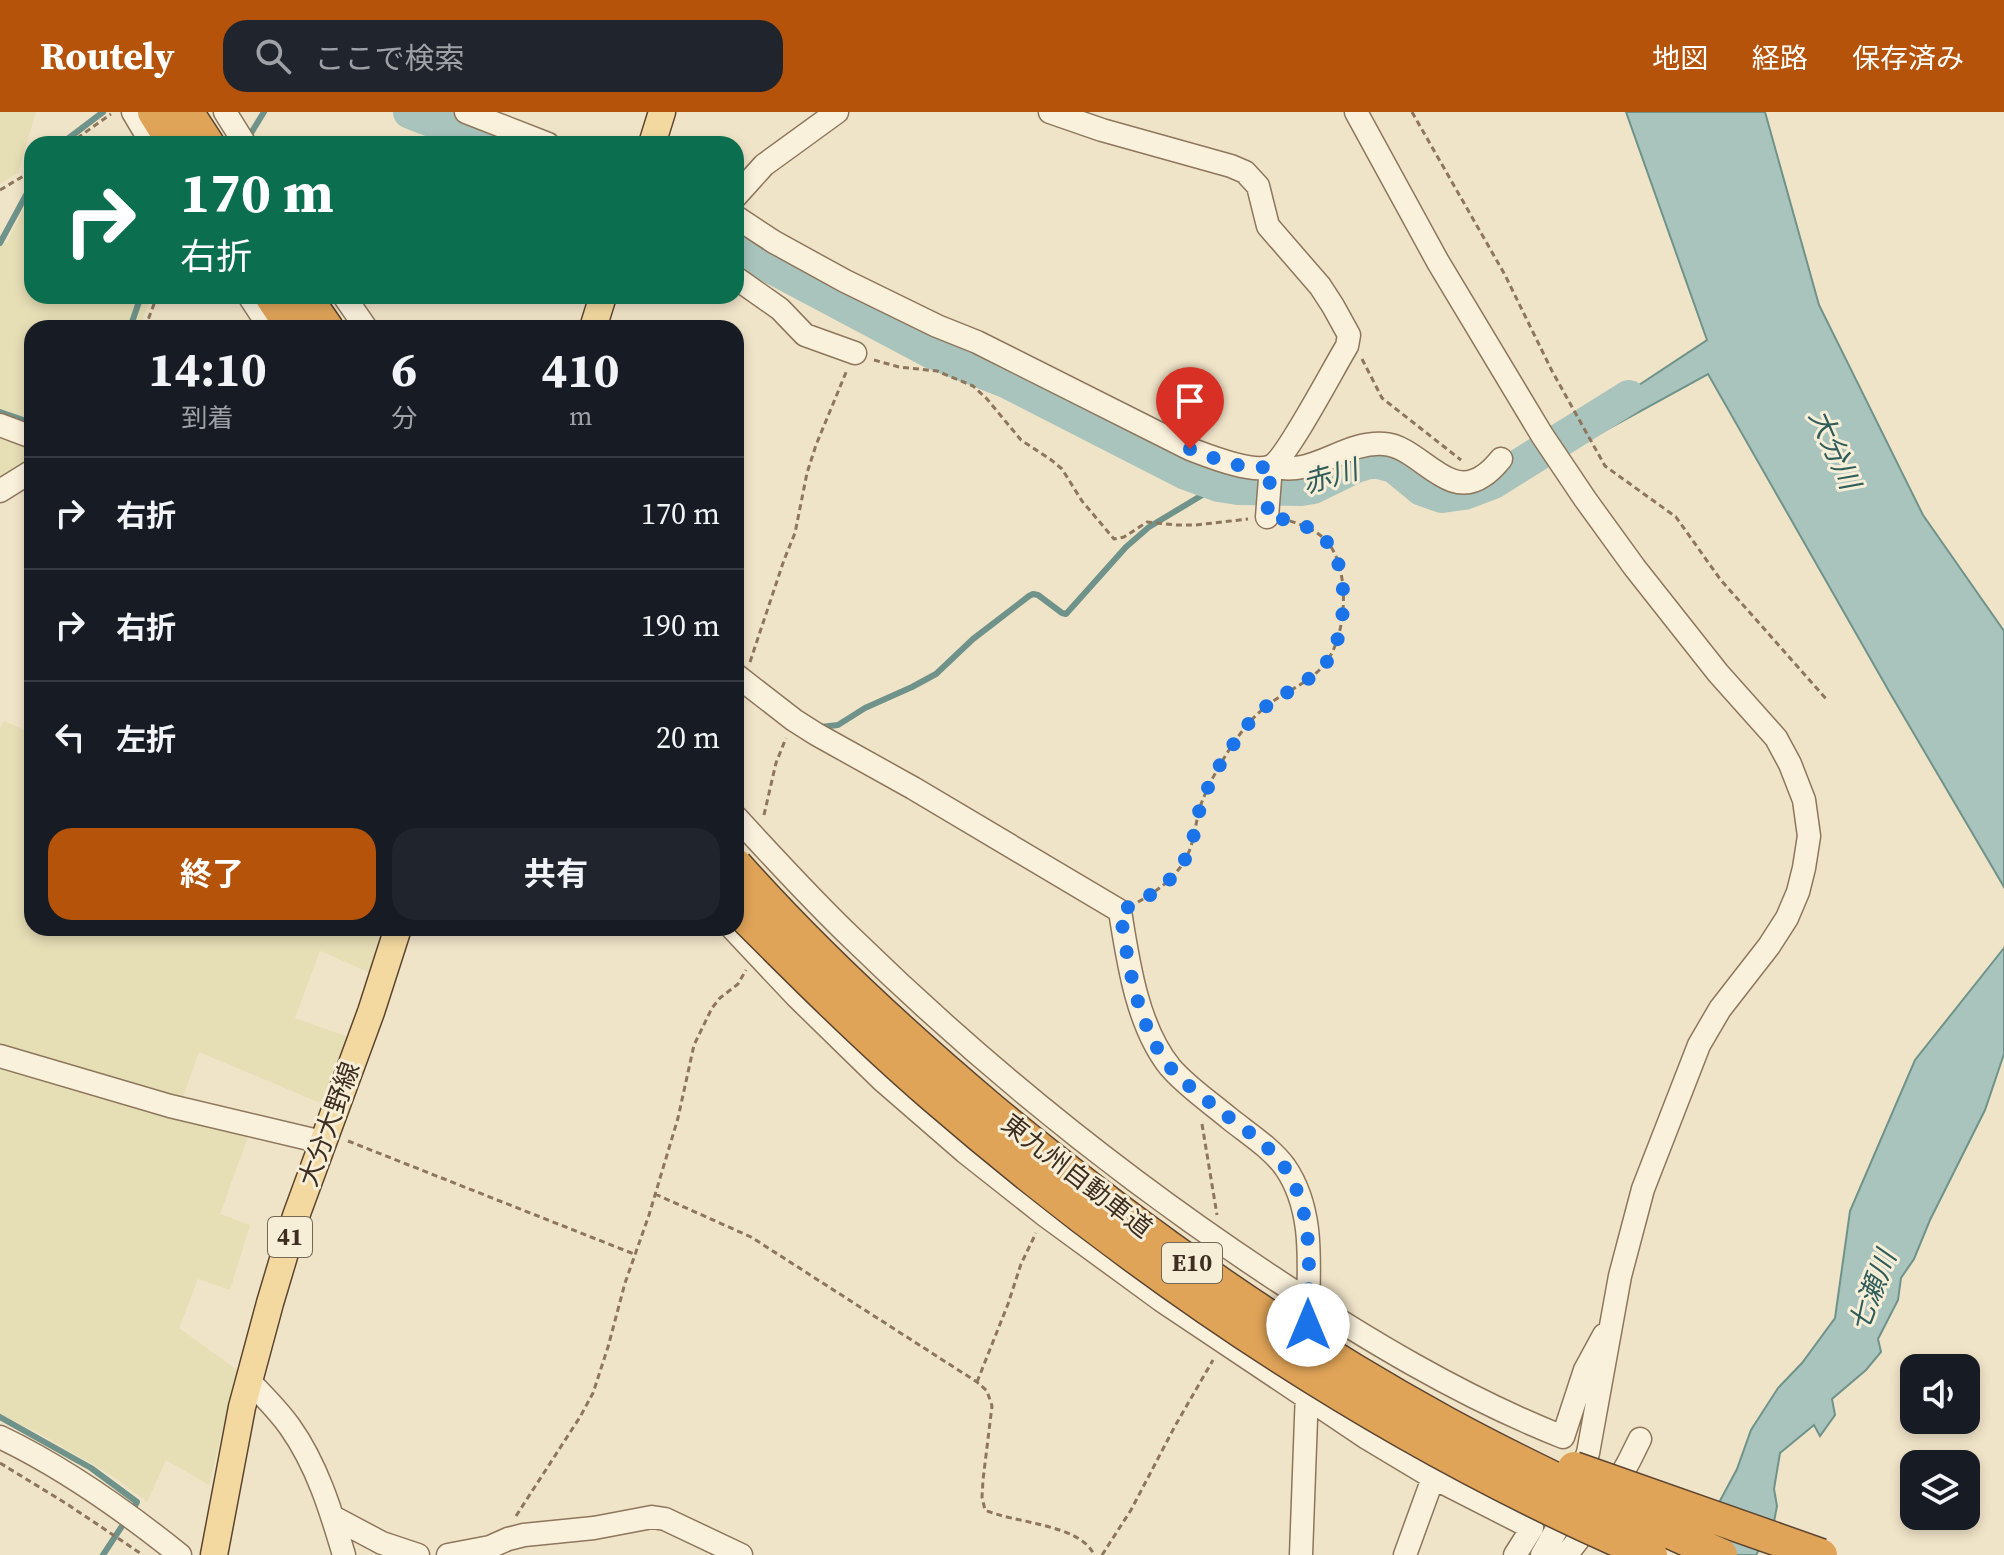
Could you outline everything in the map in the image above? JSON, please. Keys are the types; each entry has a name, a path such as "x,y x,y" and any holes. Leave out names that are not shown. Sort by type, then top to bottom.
{"highway":[{"path":"154,112 169,136"},
{"path":"187,112 203,136"},
{"name":"東九州自動車道","path":"744,874 830,965 932,1059 1142,1228 1249,1303 1319,1349 1511,1458 1721,1555"},
{"name":"東九州自動車道","path":"744,916 834,1006 931,1095 1027,1175 1307,1386 1573,1520 1651,1555"},
{"path":"1307,1386 1394,1434 1444,1466 1611,1555"},
{"path":"1446,1423 1821,1555"}],"main road":[{"path":"654,136 662,112"},
{"name":"大分大野線","path":"214,1555 248,1380 293,1227 395,936"}],"street":[{"path":"133,112 147,136"},
{"path":"225,112 240,136"},
{"path":"466,112 528,136"},
{"path":"744,187 764,165 837,112"},
{"path":"1050,112 1102,130 1219,162 1245,172 1261,190 1268,226 1320,286 1347,331 1349,340 1292,441 1271,466"},
{"path":"1356,112 1438,262 1542,435 1635,568 1718,673 1776,738 1804,800 1809,836 1798,892 1787,918 1720,1009 1699,1045 1643,1189 1620,1276 1588,1453 1558,1527 1542,1555"},
{"path":"744,222 845,281 977,342 1190,449 1215,458 1249,467 1297,469 1354,448 1380,444 1405,449 1448,480 1459,482 1483,476 1501,459"},
{"path":"744,284 780,309 805,335 855,353"},
{"path":"0,425 24,434"},
{"path":"1267,517 1271,466"},
{"path":"0,491 24,476"},
{"path":"744,682 816,734 1120,911 1138,1000 1148,1027 1169,1066 1267,1148 1291,1177 1308,1233 1301,1555"},
{"path":"744,825 851,938 1020,1091 1179,1213 1308,1301 1380,1345 1512,1416 1563,1437 1585,1370 1614,1316"},
{"path":"740,936 882,1080 965,1152 1046,1216 1223,1342 1307,1386 1433,1478 1532,1528 1515,1555"},
{"path":"0,1056 170,1106 324,1137"},
{"path":"248,1380 275,1407 298,1440 333,1517 344,1555"},
{"path":"0,1437 61,1469 180,1555"},
{"path":"1566,1555 1626,1469 1640,1439"},
{"path":"1405,1555 1433,1478"},
{"path":"333,1517 382,1543 418,1555"},
{"path":"448,1555 486,1548 514,1537 657,1517 741,1555"}],"path":[{"path":"80,136 115,112"},
{"path":"1412,112 1505,275 1552,371 1605,466 1676,517 1720,579 1828,701"},
{"path":"0,190 24,176"},
{"path":"1347,331 1382,398 1483,476"},
{"path":"744,670 754,654 795,533 807,473 820,432 855,353 899,367 937,371 973,386 1021,440 1062,469 1082,501 1114,539 1124,537 1147,522 1196,525 1267,517 1300,524 1323,537 1331,547 1343,590 1338,638 1326,663 1260,711 1237,739 1210,782 1188,853 1174,875 1156,891 1120,911"},
{"path":"759,841 773,773 794,720"},
{"path":"514,1537 513,1523 518,1512 593,1393 678,1118 698,1035 712,1008 738,984 756,953"},
{"path":"1196,1091 1219,1223"},
{"path":"324,1137 634,1254"},
{"path":"655,1194 751,1237 977,1382 987,1391 991,1402 982,1497 985,1510 1072,1535 1087,1544 1094,1555"},
{"path":"977,1382 1021,1264 1046,1216"},
{"path":"1102,1555 1131,1510 1223,1342"},
{"path":"0,1463 143,1555"}],"shaded area":[{"path":"0,112 36,112 29,136 24,136 24,153 18,173 0,184"},
{"path":"24,208 24,304 148,304 143,320 24,320 24,422 0,414 0,240 7,243"},
{"path":"0,436 24,441 24,465 0,481"},
{"path":"4,721 24,730 24,936 387,936 375,975 320,951 295,1018 351,1038 329,1099 318,1102 199,1052 177,1114 249,1134 220,1214 250,1225 230,1290 198,1279 179,1328 237,1370 209,1485 166,1460 147,1502 111,1475 0,1414 0,728"}],"water":[{"name":"大分川","path":"1626,112 1765,112 1819,305 1923,515 2004,631 2004,887 1708,374 1599,434 1589,418 1707,340"},
{"name":"七瀬川","path":"2004,948 2004,1054 1985,1110 1914,1259 1901,1278 1898,1300 1878,1339 1881,1352 1866,1370 1832,1399 1835,1415 1820,1436 1814,1425 1780,1453 1774,1489 1777,1506 1773,1527 1756,1555 1691,1555 1737,1469 1751,1430 1778,1388 1802,1363 1835,1318 1850,1211 1915,1060"}],"waterway":[{"path":"72,136 103,112"},
{"path":"249,136 264,112"},
{"name":"赤川","path":"410,112 472,136"},
{"path":"0,243 24,199"},
{"name":"赤川","path":"744,252 932,352 1008,382 1186,473 1219,485 1301,489 1313,487 1356,466 1379,462 1394,466 1422,489 1442,496 1464,493 1493,482 1629,397"},
{"path":"133,320 138,304"},
{"path":"0,412 24,420"},
{"path":"821,727 838,725 865,708 936,674 973,639 1033,594 1066,614 1126,547 1149,527 1219,485"},
{"path":"0,1417 91,1468 137,1502 132,1511"},
{"path":"103,1555 126,1520"}],"route":[{"path":"1190,449 1249,467 1271,466 1267,517 1300,524 1323,537 1337,559 1341,574 1341,626 1326,663 1270,703 1252,720 1210,782 1182,865 1156,891 1120,911 1138,1000 1148,1027 1169,1066 1183,1081 1267,1148 1291,1177 1308,1233 1308,1325"}]}
